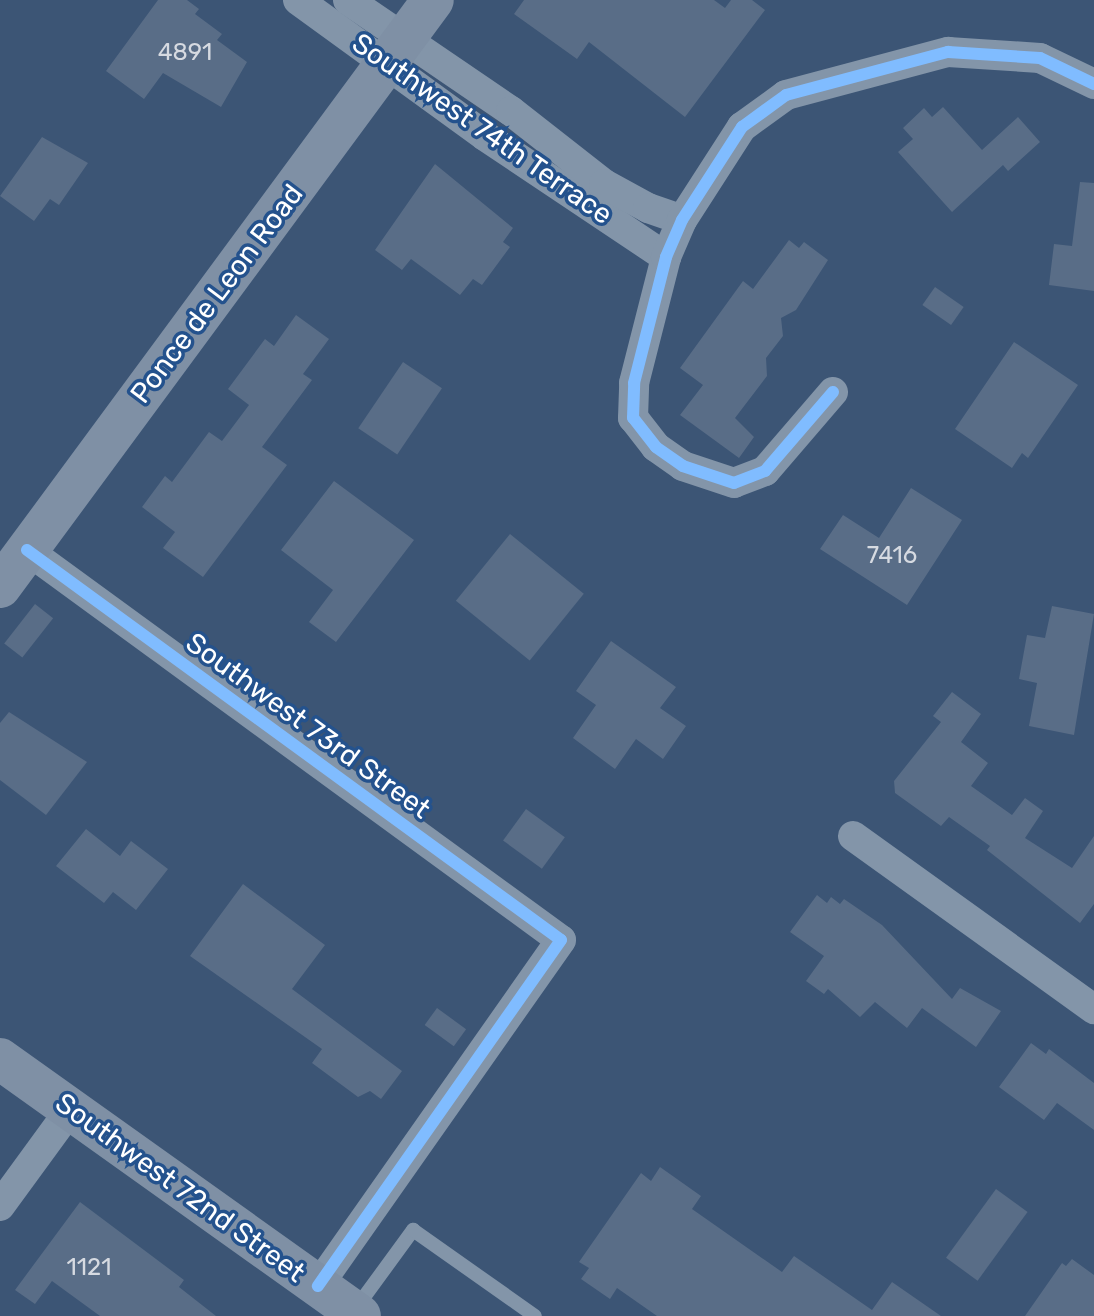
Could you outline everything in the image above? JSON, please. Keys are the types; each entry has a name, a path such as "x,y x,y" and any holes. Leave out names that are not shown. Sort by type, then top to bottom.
{"street":[{"name":"Southwest 74th Terrace","path":"298,0 396,52 478,88 527,124 582,184 666,257"},
{"name":"Southwest 74th Terrace","path":"348,0 459,117 509,150 582,184 682,220"},
{"name":"Ponce de Leon Road","path":"0,587 433,0"},
{"path":"833,392 780,456 751,480 717,481 683,466 645,435 631,411 666,257 682,220 727,144 753,115 786,95 967,50 1040,58 1094,84"},
{"path":"459,117 478,88"},
{"path":"509,150 527,124"},
{"name":"Southwest 73rd Street","path":"27,550 561,940 336,1305"},
{"path":"853,836 1094,1009"},
{"name":"Southwest 72nd Street","path":"0,1059 336,1305"},
{"path":"0,1206 70,1110"}],"lane":[{"path":"336,1305 413,1230 535,1316"}],"building":[{"path":"158,0 187,0 199,9 195,14 222,34 217,40 247,62 221,107 163,73 144,99 106,71"},
{"path":"524,0 714,0 725,8 731,0 752,0 765,10 685,117 589,42 577,59 514,14"},
{"path":"943,107 982,150 1018,117 1040,142 1008,171 1003,165 952,212 898,152 913,139 903,128 924,108 932,117"},
{"path":"42,137 88,163 59,205 50,199 34,221 0,196"},
{"path":"435,164 513,228 503,242 510,247 482,285 473,279 460,295 411,259 402,270 375,250"},
{"path":"1080,182 1094,183 1094,291 1049,285 1054,244 1072,246"},
{"path":"789,240 799,248 804,242 828,260 796,310 781,318 783,336 766,358 767,376 735,418 754,437 739,458 680,415 703,385 680,368 743,281 753,289"},
{"path":"935,287 964,307 951,325 922,305"},
{"path":"296,315 329,339 303,374 312,380 262,447 287,465 203,577 163,548 175,532 142,507 165,476 172,482 209,432 222,441 249,405 228,389 265,339 274,346"},
{"path":"1014,342 1078,385 1028,458 1022,453 1012,468 955,429"},
{"path":"403,362 442,388 397,455 358,428"},
{"path":"334,481 414,540 336,642 309,622 333,590 281,550"},
{"path":"911,488 962,520 907,605 820,549 843,515 879,538"},
{"path":"510,534 584,594 530,661 456,601"},
{"path":"35,604 53,618 22,658 4,643"},
{"path":"1052,606 1094,614 1074,735 1029,726 1037,683 1019,679 1027,635 1045,638"},
{"path":"611,641 676,687 660,708 686,726 663,759 636,739 615,769 573,738 596,705 576,691"},
{"path":"952,692 981,714 961,742 988,763 971,786 1012,815 1025,798 1043,811 1025,838 1072,868 1094,836 1094,904 1080,923 987,850 990,846 949,817 941,826 895,793 894,781 941,722 933,716"},
{"path":"9,712 87,762 46,815 0,780 0,723"},
{"path":"526,809 565,837 542,869 503,841"},
{"path":"86,829 120,856 131,841 168,869 136,910 113,892 104,903 56,866"},
{"path":"243,884 325,945 292,989 402,1071 381,1099 370,1091 358,1097 312,1063 322,1049 190,956"},
{"path":"817,895 827,903 831,897 840,904 844,899 882,925 952,999 960,988 1001,1011 976,1047 922,1008 907,1028 875,1002 860,1017 828,989 824,994 806,981 824,956 790,932"},
{"path":"437,1008 466,1029 454,1046 425,1025"},
{"path":"1031,1043 1046,1054 1049,1049 1094,1083 1094,1130 1057,1103 1044,1120 999,1087"},
{"path":"660,1167 701,1196 692,1209 782,1272 794,1256 872,1310 892,1282 941,1316 657,1316 617,1288 610,1299 581,1279 589,1268 579,1262 641,1173 651,1181"},
{"path":"996,1189 1028,1212 978,1281 946,1258"},
{"path":"80,1202 184,1280 179,1287 216,1316 100,1316 52,1281 35,1304 15,1290"},
{"path":"1072,1259 1094,1275 1094,1316 1025,1316 1062,1263 1066,1266"}],"cycle path":[{"path":"833,392 765,471 734,483 683,466 656,447 633,418 634,383 666,257 682,220 742,127 786,95 948,52 1040,58 1094,84"},
{"path":"27,550 561,940 318,1286"}]}
